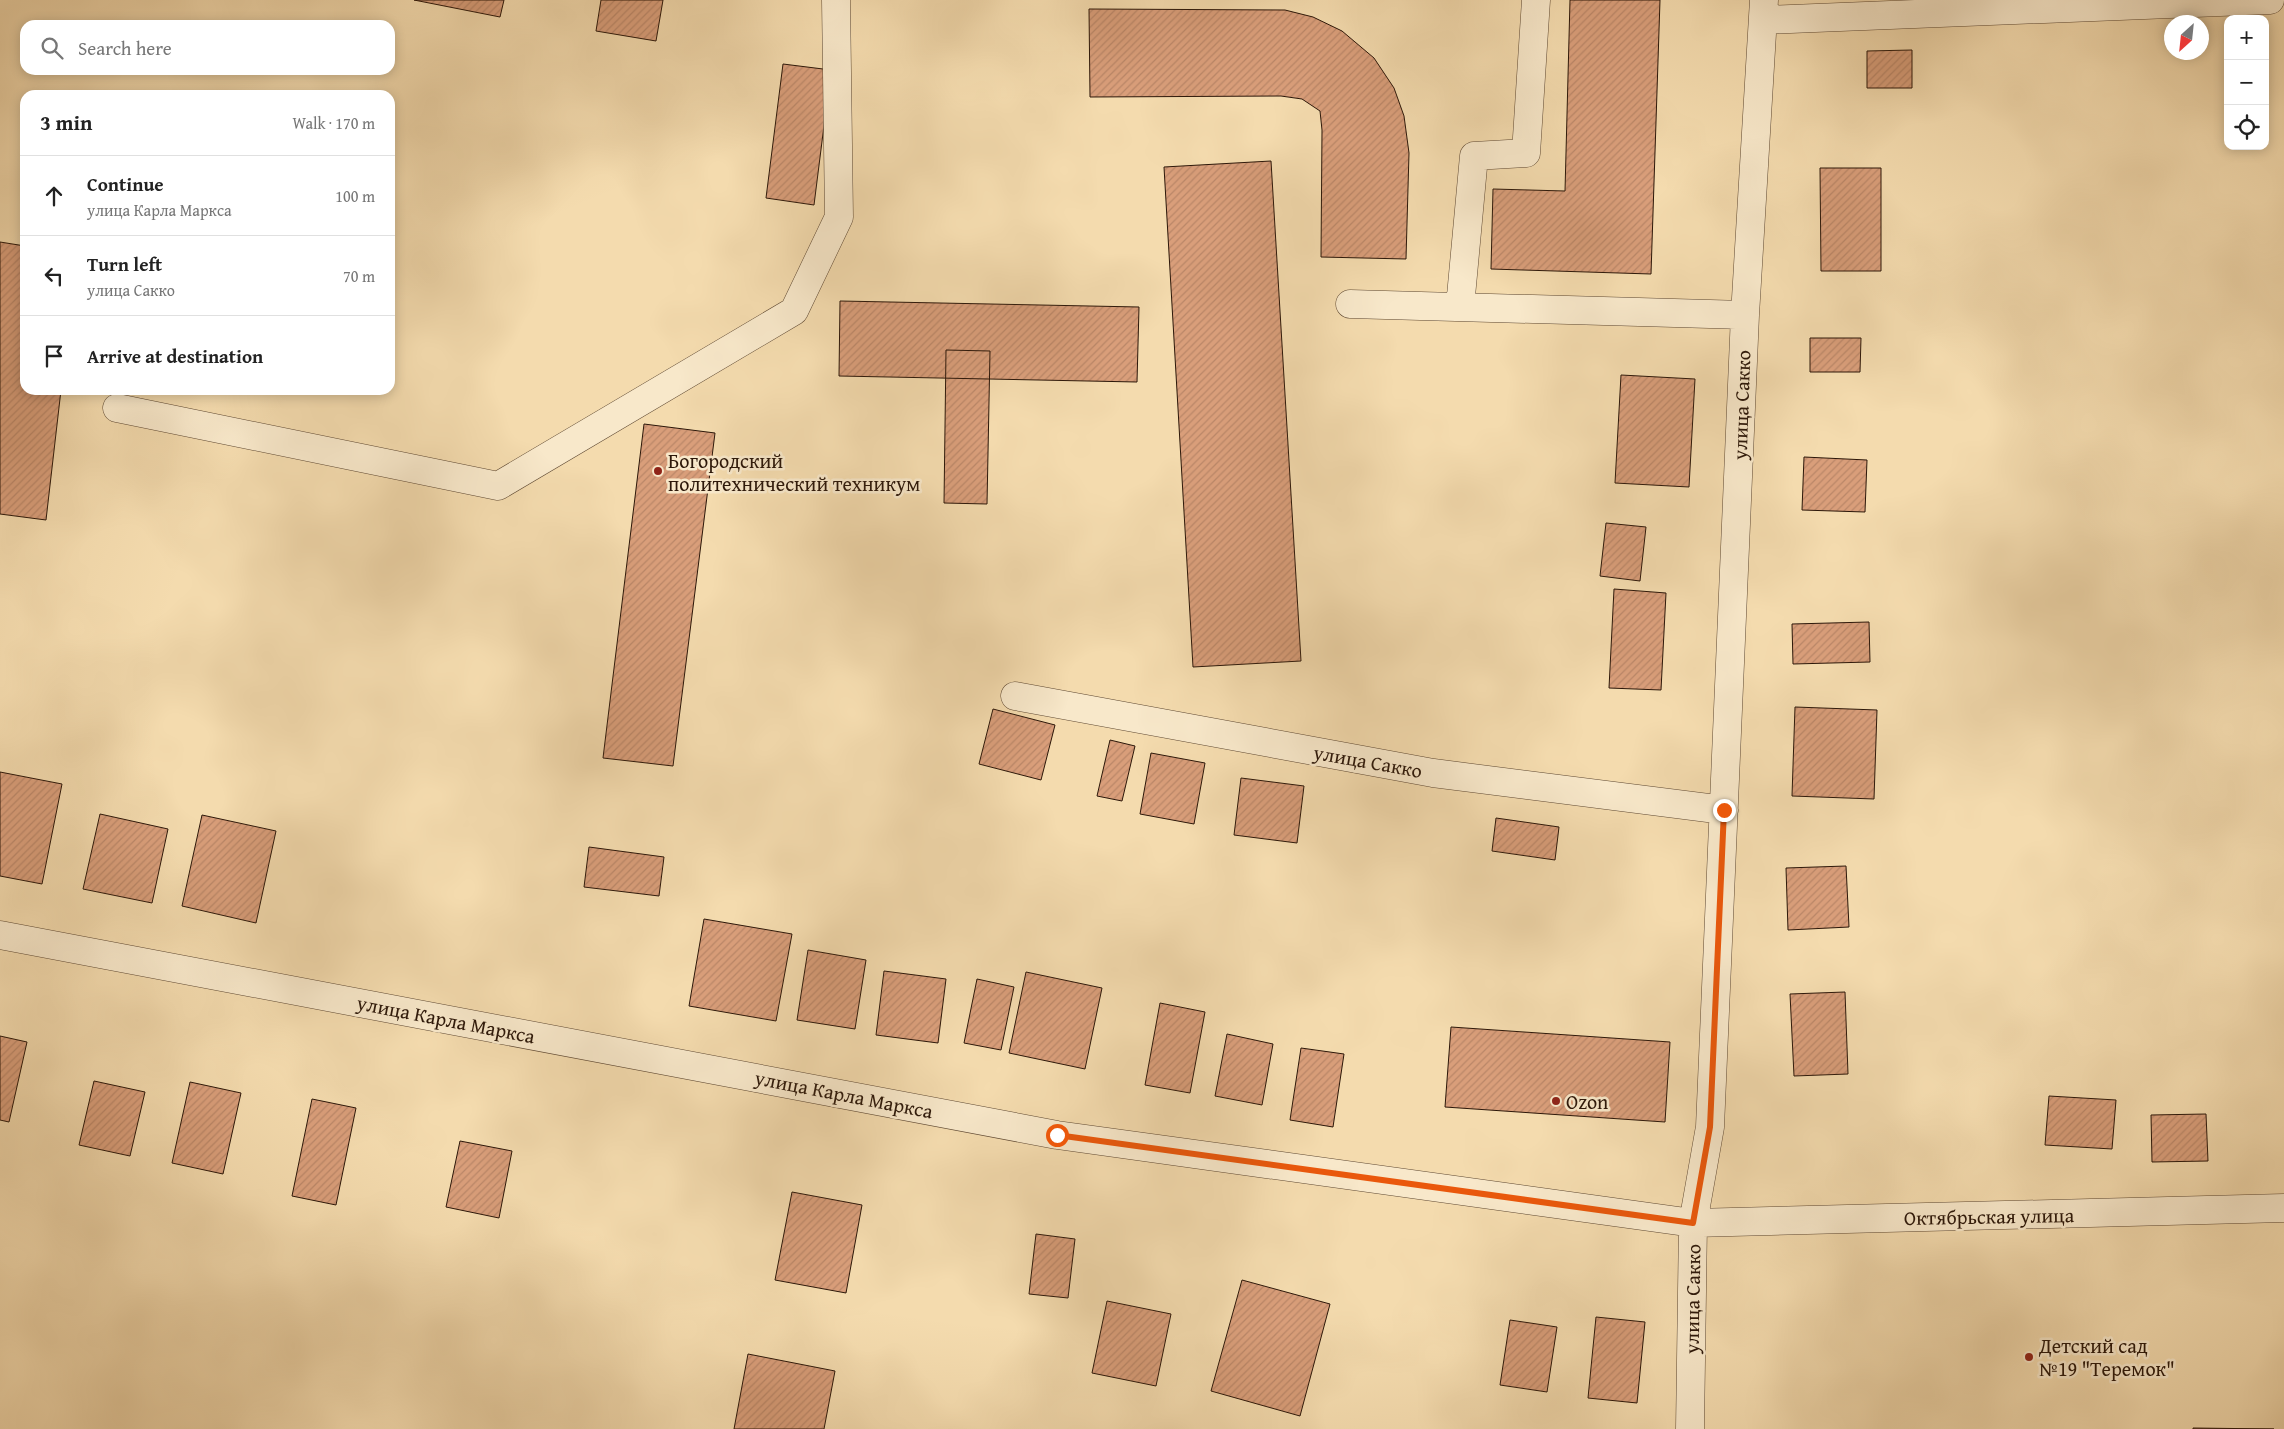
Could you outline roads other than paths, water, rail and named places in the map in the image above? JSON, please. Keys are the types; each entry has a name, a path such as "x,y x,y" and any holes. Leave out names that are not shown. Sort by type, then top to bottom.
{"street":[{"path":"117,408 498,486 794,311 839,218 836,0"},
{"path":"1460,307 1474,156 1526,153 1536,0"},
{"path":"1764,10 2270,0"},
{"name":"улица Сакко","path":"1690,1429 1693,1223 1710,1127 1745,315 1764,10"},
{"path":"1350,304 1745,315"},
{"name":"улица Сакко","path":"1015,696 1433,773 1724,810"},
{"name":"улица Карла Маркса","path":"0,935 1057,1135 1693,1223"},
{"name":"Октябрьская улица","path":"1693,1223 2284,1208"}],"place":[{"name":"Богородский политехнический техникум","path":"658,471"},
{"name":"Ozon","path":"1556,1101"},
{"name":"Детский сад №19 \"Теремок\"","path":"2029,1357"}]}
